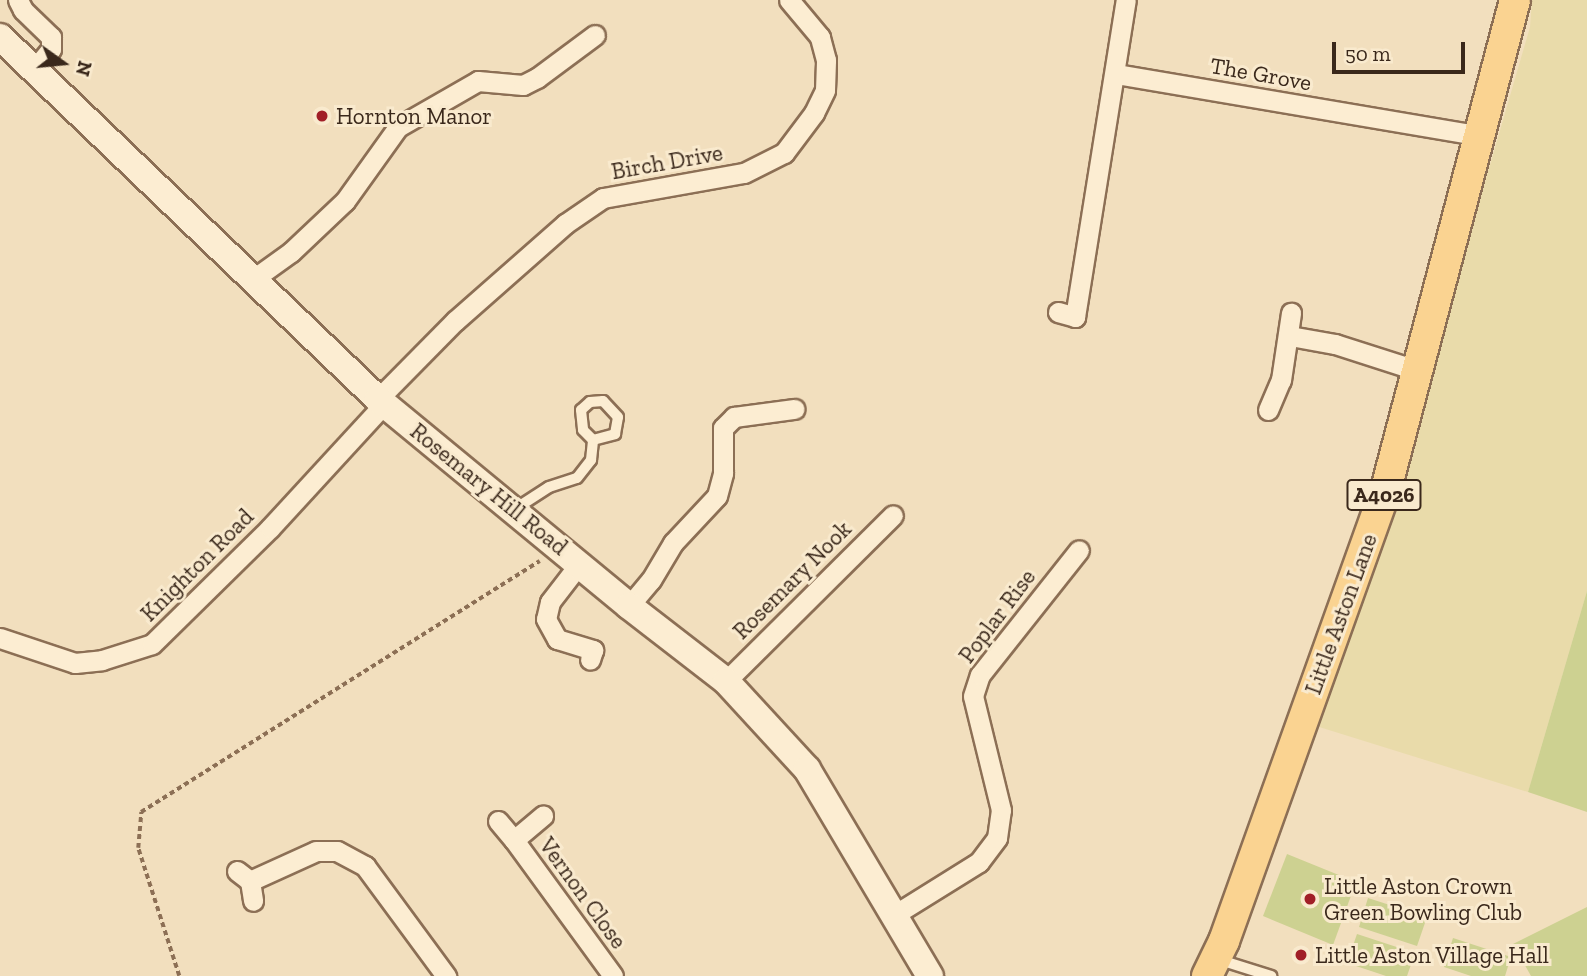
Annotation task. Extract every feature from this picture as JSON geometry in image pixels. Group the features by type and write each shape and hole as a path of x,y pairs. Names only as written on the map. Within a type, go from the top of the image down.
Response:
{"main road":[{"name":"Little Aston Lane","path":"1212,968 1386,489 1515,0"},
{"name":"Rosemary Hill Road","path":"0,37 381,401 629,606 726,681 807,769 930,976"}],"street":[{"path":"18,0 23,10 51,37 51,49 34,70"},
{"path":"1075,316 1126,0"},
{"name":"Birch Drive","path":"381,401 455,321 565,225 603,198 744,173 784,153 802,134 825,90 826,60 820,37 789,9"},
{"path":"252,280 291,252 345,201 398,127 478,81 523,85 537,79 595,35"},
{"name":"The Grove","path":"1116,74 1481,136"},
{"path":"1268,410 1281,380 1290,336 1291,313"},
{"path":"1290,336 1335,344 1419,372"},
{"name":"Knighton Road","path":"2,643 75,663 102,660 152,644 270,528 381,401"},
{"path":"629,606 652,580 673,543 717,496 723,473 723,428 734,417 794,410"},
{"name":"Rosemary Nook","path":"726,681 893,515"},
{"name":"Poplar Rise","path":"894,915 979,862 997,838 1001,810 973,696 980,675 1079,550"},
{"path":"570,556 545,619 557,639 593,650 590,660"},
{"name":"Vernon Close","path":"514,840 543,817"},
{"name":"Vernon Close","path":"498,821 613,976"},
{"path":"253,901 244,876 316,851 337,851 366,866 446,976"}],"lane":[{"path":"603,401 614,410 619,425 615,433 593,440 583,430 581,410 590,402 603,401"},
{"path":"514,509 548,487 577,478 591,460 593,440"},
{"path":"1212,968 1271,976"}],"path":[{"path":"179,976 138,848 141,812 570,556"}],"shaded area":[{"path":"1532,0 1587,0 1587,591 1528,792 1316,726 1470,234 1530,27"}],"green space":[{"path":"1587,591 1587,812 1528,792"},
{"name":"Little Aston Crown Green Bowling Club","path":"1287,854 1356,882 1333,945 1263,916"},
{"path":"1368,898 1427,917 1417,946 1359,927"},
{"path":"1587,907 1587,976 1531,976 1513,944"},
{"path":"1357,934 1415,953 1407,976 1386,976 1347,963"},
{"path":"1453,938 1511,957 1505,976 1471,976 1444,967"}],"place":[{"name":"Hornton Manor","path":"322,116"},
{"name":"Little Aston Crown Green Bowling Club","path":"1310,899"},
{"name":"Little Aston Village Hall","path":"1301,955"}]}
